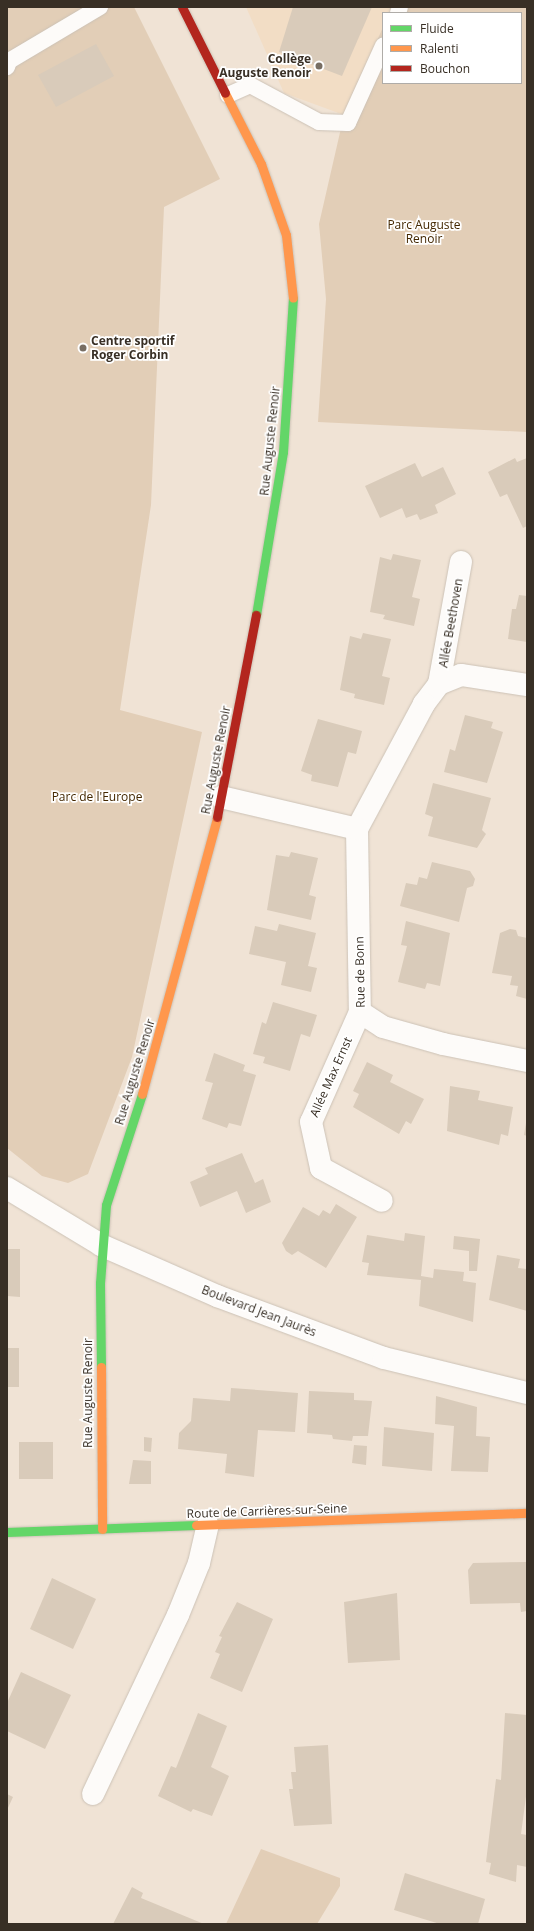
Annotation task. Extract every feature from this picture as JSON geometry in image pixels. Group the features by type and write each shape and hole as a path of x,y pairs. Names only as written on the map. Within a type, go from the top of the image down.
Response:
{"street":[{"name":"Rue Auguste Renoir","path":"102,1528 101,1245 106,1205 155,1052 221,796 270,540 283,452 294,306 286,235 261,164 228,95 182,7"},
{"name":"Allée Beethoven","path":"440,684 462,562"},
{"name":"Rue de Bonn","path":"527,686 461,675 440,684 424,704 357,829 360,1012 383,1027 443,1044 527,1061"},
{"path":"221,796 357,829"},
{"name":"Allée Max Ernst","path":"360,1012 311,1122 321,1168 382,1201"},
{"name":"Boulevard Jean Jaurès","path":"7,1188 101,1245 217,1296 384,1358 527,1393"},
{"name":"Route de Carrières-sur-Seine","path":"7,1532 527,1513"},
{"path":"93,1794 178,1615 199,1563 208,1525"}],"lane":[{"path":"7,67 9,61 100,7"},
{"path":"228,95 250,85 319,122 348,123 382,48"}],"shaded area":[{"name":"Collège Auguste Renoir","path":"246,7 392,7 390,12 382,12 382,29 344,115 284,93"}],"green space":[{"name":"Parc de l'Europe","path":"7,7 134,7 220,179 164,207 151,505 120,710 202,732 132,1057 88,1174 68,1183 42,1176 7,1148"},
{"name":"Parc Auguste Renoir","path":"392,7 527,7 527,432 318,422 326,299 319,224 344,115 382,29 382,84 522,84 522,12 390,12"},
{"path":"261,1849 340,1878 340,1886 317,1924 226,1924"}],"building":[{"path":"293,7 372,7 342,76 279,52"},
{"path":"96,44 114,76 56,107 38,75"},
{"path":"515,458 517,462 527,458 527,526 523,528 507,494 500,497 488,472"},
{"path":"415,463 422,477 443,467 456,494 435,505 438,513 420,520 417,514 406,518 402,508 380,518 365,486"},
{"path":"393,554 421,560 412,597 420,599 414,626 383,619 385,615 370,612 380,557 391,560"},
{"path":"519,595 527,596 527,642 508,639 512,609 516,609"},
{"path":"363,633 391,639 382,676 390,678 384,705 354,698 355,694 340,690 350,636 361,639"},
{"path":"465,715 493,722 491,728 503,732 487,783 444,772 450,749 455,751"},
{"path":"318,719 362,731 356,754 348,752 338,787 311,781 312,775 301,771"},
{"path":"433,783 491,798 482,830 486,834 477,848 428,836 433,817 425,814"},
{"path":"291,852 318,858 309,895 316,897 311,920 267,910 276,855 289,857"},
{"path":"432,862 470,871 475,879 473,886 467,888 459,922 400,906 406,883 417,885 419,877 427,879"},
{"path":"406,921 450,933 440,986 427,983 425,989 398,982 407,946 401,945"},
{"path":"279,924 316,933 308,966 317,968 311,992 281,985 286,962 249,954 255,926 277,931"},
{"path":"510,929 516,930 518,936 527,938 527,999 516,996 518,986 510,985 512,976 492,973 500,933"},
{"path":"273,1002 317,1015 310,1037 301,1034 290,1071 263,1063 265,1057 253,1054 262,1022 266,1024"},
{"path":"214,1053 245,1065 243,1071 256,1075 241,1126 229,1123 227,1128 202,1119 213,1083 205,1081"},
{"path":"367,1062 393,1075 390,1082 424,1099 411,1124 406,1121 399,1134 353,1107 359,1094 353,1091"},
{"path":"450,1086 480,1091 478,1100 513,1107 508,1136 501,1134 499,1145 447,1131"},
{"path":"527,1123 527,1136 524,1135"},
{"path":"242,1153 255,1183 263,1179 271,1202 246,1213 237,1191 200,1207 190,1182 208,1174 205,1168"},
{"path":"336,1204 357,1217 326,1268 298,1251 292,1255 286,1251 282,1243 303,1207 319,1216 323,1210 330,1214"},
{"path":"405,1233 425,1236 421,1276 433,1278 434,1269 464,1272 463,1281 476,1283 473,1322 419,1306 421,1280 367,1275 369,1263 362,1262 367,1235 404,1241"},
{"path":"454,1236 480,1239 477,1271 469,1271 469,1251 453,1249"},
{"path":"7,1249 20,1249 20,1297 7,1296"},
{"path":"497,1255 520,1259 518,1268 527,1269 527,1311 489,1300"},
{"path":"8,1348 19,1348 19,1387 7,1387"},
{"path":"231,1388 298,1393 295,1432 258,1430 254,1477 225,1473 227,1454 178,1449 179,1433 191,1421 193,1398 230,1401"},
{"path":"309,1391 354,1393 354,1400 372,1401 368,1436 353,1436 352,1441 333,1439 332,1435 307,1433"},
{"path":"436,1396 477,1407 476,1436 490,1437 488,1472 451,1471 454,1426 435,1424"},
{"path":"384,1427 434,1433 432,1471 382,1466"},
{"path":"144,1437 152,1438 151,1452 144,1451"},
{"path":"19,1442 53,1442 53,1479 19,1479"},
{"path":"354,1445 367,1446 366,1465 352,1463"},
{"path":"133,1460 151,1461 151,1484 129,1484"},
{"path":"527,1562 527,1611 521,1612 520,1603 470,1604 468,1570 473,1563"},
{"path":"52,1578 96,1599 73,1649 30,1629"},
{"path":"397,1593 400,1660 348,1663 344,1602"},
{"path":"237,1602 273,1619 242,1692 210,1678 220,1654 215,1652 222,1637 219,1636"},
{"path":"21,1672 71,1695 45,1749 7,1731 7,1703"},
{"path":"198,1713 227,1726 211,1767 229,1776 212,1816 193,1809 191,1812 158,1796 171,1766 176,1768"},
{"path":"505,1713 527,1715 527,1789 521,1834 527,1835 527,1867 517,1865 516,1882 489,1874 491,1863 486,1862 496,1779 501,1780"},
{"path":"328,1745 332,1824 294,1826 289,1789 293,1789 291,1772 296,1772 294,1747"},
{"path":"7,1794 13,1797 7,1810"},
{"path":"405,1873 485,1899 478,1924 440,1924 394,1910"},
{"path":"132,1887 143,1893 141,1898 204,1924 113,1924"}],"traffic: fast":[{"path":"256,615 283,452 293,298"},
{"path":"101,1367 100,1283 106,1205 142,1094"},
{"path":"7,1532 196,1525"}],"traffic: slow":[{"path":"225,93 261,164 286,235 293,298"},
{"path":"142,1094 217,817"},
{"path":"101,1367 102,1529"},
{"path":"196,1525 527,1513"}],"traffic: jam":[{"path":"182,7 225,93"},
{"path":"217,817 256,615"}],"place":[{"name":"Collège Auguste Renoir","path":"319,66"},
{"name":"Centre sportif Roger Corbin","path":"83,348"}]}
